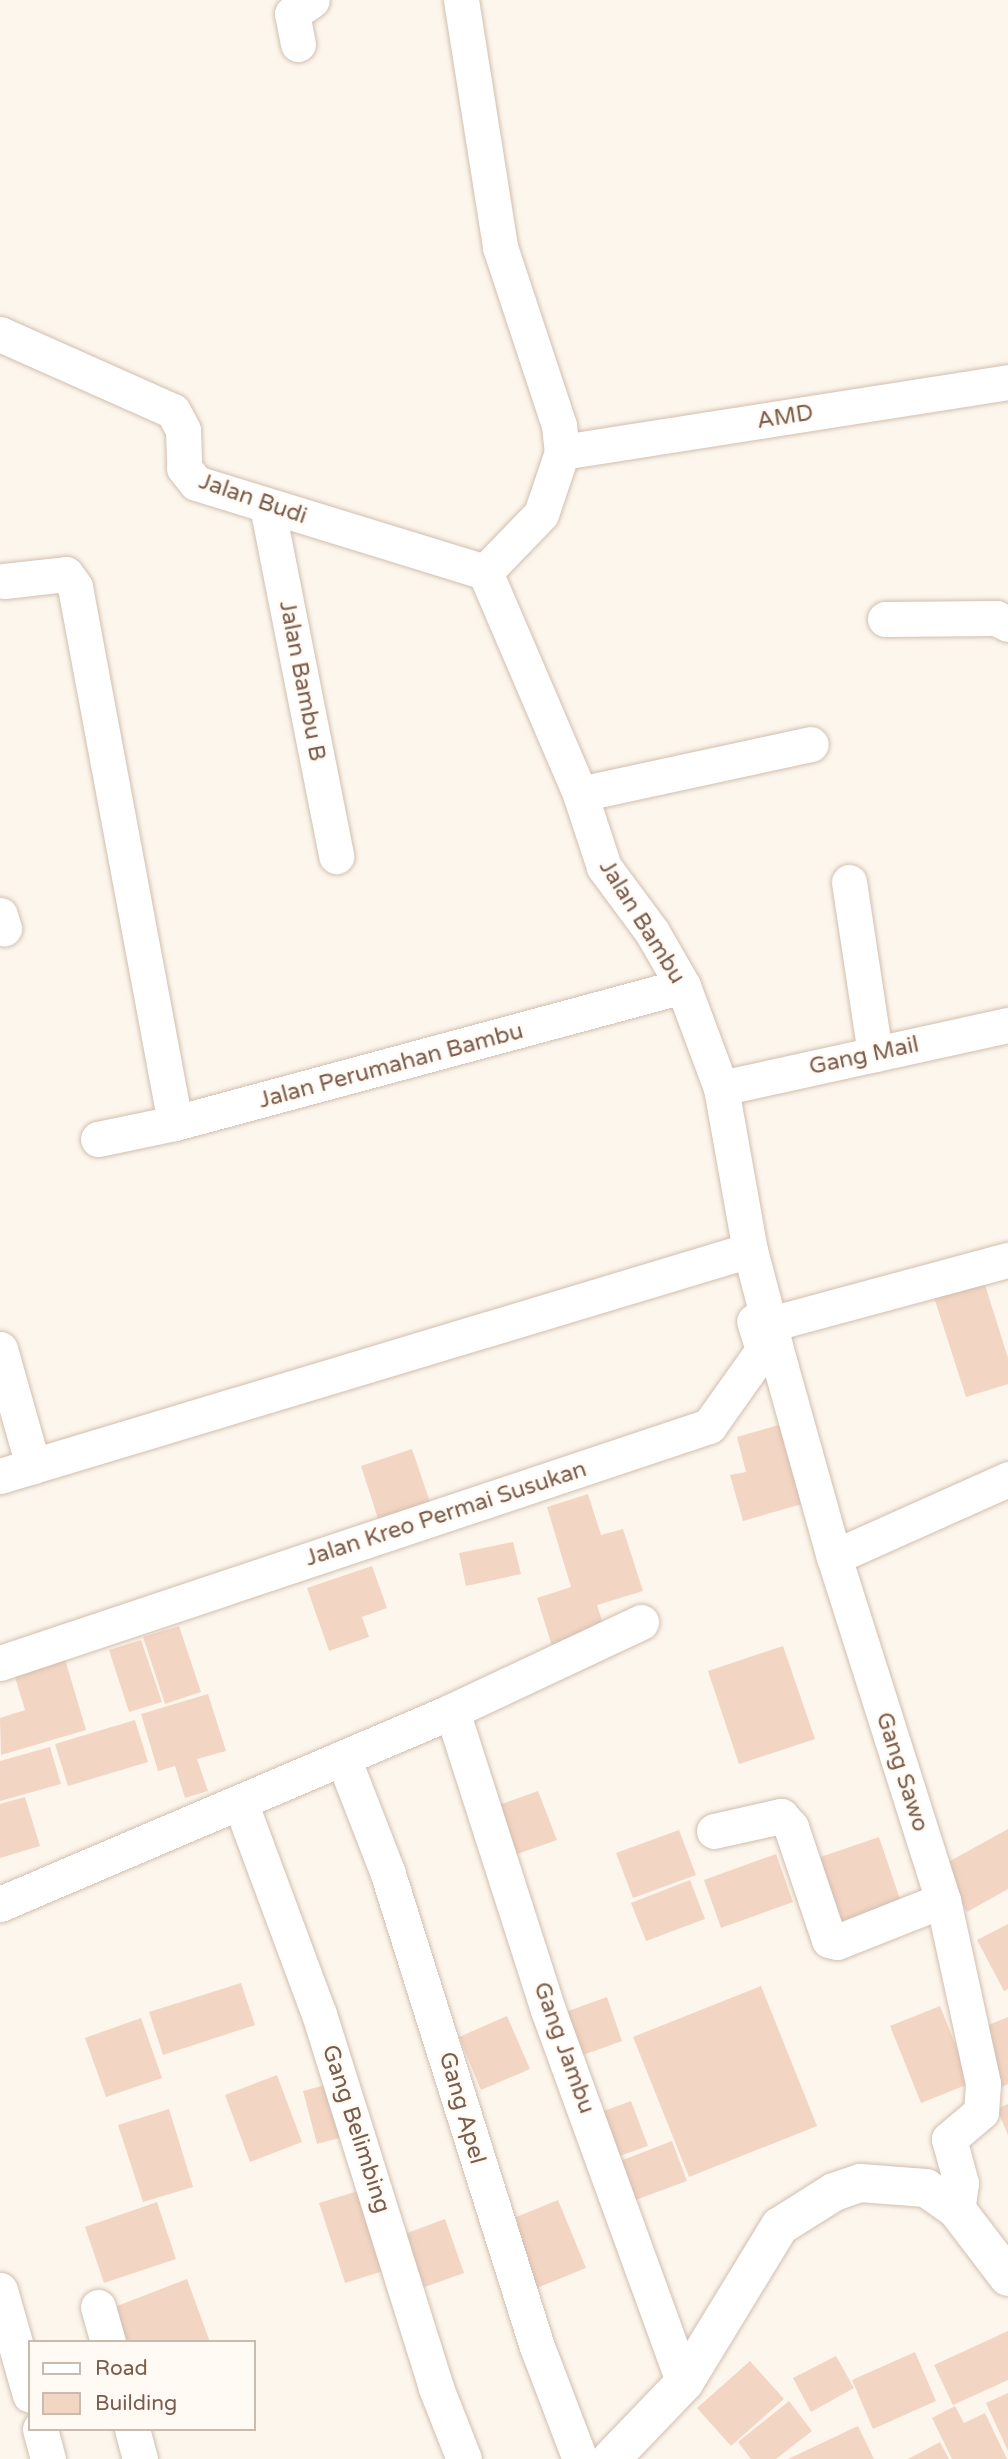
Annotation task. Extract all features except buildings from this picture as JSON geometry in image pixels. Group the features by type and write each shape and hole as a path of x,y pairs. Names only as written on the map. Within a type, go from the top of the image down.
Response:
{"street":[{"path":"461,0 500,247 559,425 562,452 541,514 485,572"},
{"name":"Jalan Budi","path":"0,334 165,406 183,430 187,476 267,506 485,572"},
{"name":"AMD","path":"562,452 1008,382"},
{"name":"Jalan Bambu B","path":"267,506 336,856"},
{"name":"Jalan Bambu","path":"485,572 580,794 604,867 683,986 720,1087 741,1252 770,1324"},
{"path":"4,580 66,574 75,587 175,1123"},
{"path":"885,619 996,618 1008,624"},
{"path":"580,794 811,744"},
{"path":"849,882 875,1054"},
{"name":"Jalan Perumahan Bambu","path":"97,1139 175,1123 683,986"},
{"name":"Gang Mail","path":"720,1087 1008,1025"},
{"path":"0,1476 741,1252"},
{"name":"Jalan Kreo Permai Susukan","path":"0,1663 709,1426 763,1350 741,1252"},
{"path":"770,1324 1008,1260"},
{"name":"Gang Sawo","path":"770,1324 834,1557 943,1900 996,2100 949,2139 961,2183 957,2210"},
{"path":"0,1349 33,1466"},
{"path":"834,1557 1008,1479"},
{"path":"0,1905 452,1711 641,1622"},
{"name":"Gang Jambu","path":"452,1711 548,2010 684,2384"},
{"name":"Gang Apel","path":"343,1758 387,1871 536,2344 580,2459"},
{"name":"Gang Belimbing","path":"240,1802 319,2014 425,2353 464,2459"},
{"path":"714,1831 781,1816 791,1827 829,1940 837,1942 943,1900"},
{"path":"611,2459 684,2384 755,2260 780,2226 806,2208 860,2183 926,2188 957,2210 1008,2277"},
{"path":"0,2290 28,2388"},
{"path":"98,2307 107,2340"},
{"path":"41,2431 48,2459"},
{"path":"133,2431 140,2459"}]}
